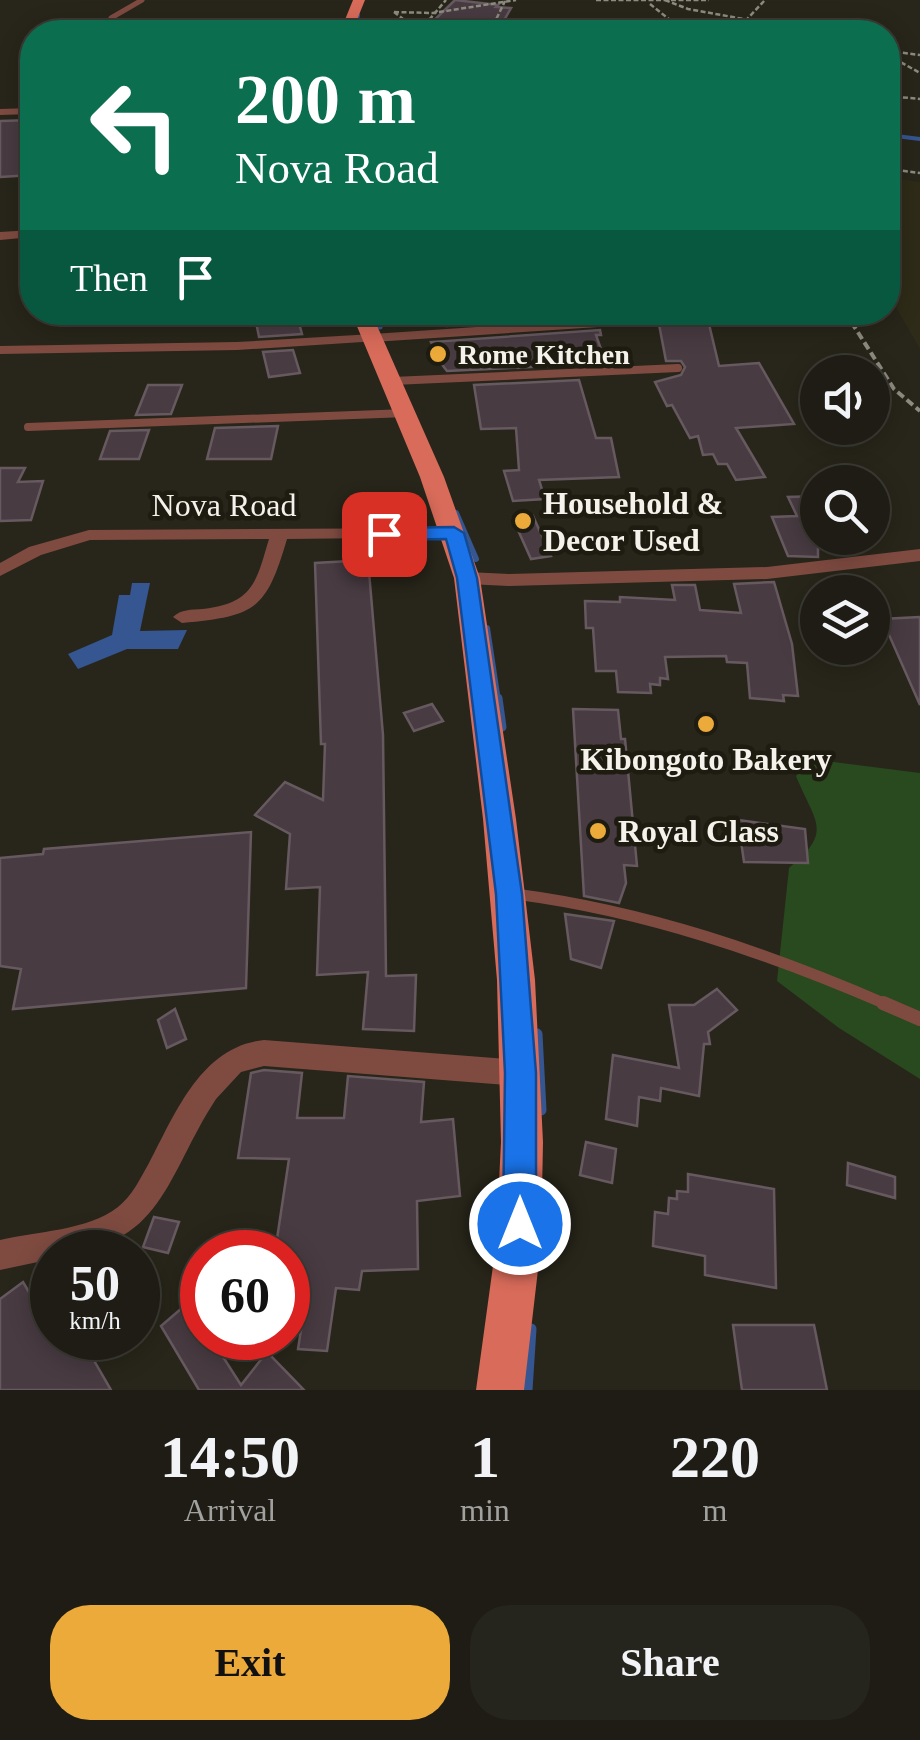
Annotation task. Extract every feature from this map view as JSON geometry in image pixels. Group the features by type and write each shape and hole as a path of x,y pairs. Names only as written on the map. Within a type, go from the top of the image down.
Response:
{"main road":[{"path":"367,325 407,413 454,533 467,578 509,894 520,1073 520,1224 500,1390"}],"street":[{"path":"0,350 237,346 367,325"},
{"name":"Nova Road","path":"0,570 61,541 88,536 454,533"},
{"path":"182,616 232,612 256,602 279,536"},
{"path":"467,578 770,571 865,566 920,555"},
{"path":"0,1256 37,1244 95,1235 130,1216 148,1192 193,1110 222,1072 240,1058 262,1052 520,1073"}],"lane":[{"path":"110,18 142,0"},
{"path":"393,381 678,368"},
{"path":"28,426 407,413"},
{"path":"509,894 575,900 636,914 814,974 920,1019"}],"path":[{"path":"431,20 446,0"},
{"path":"404,20 394,12 433,13 516,0"},
{"path":"596,0 709,0"},
{"path":"665,0 754,20"},
{"path":"749,19 765,0"},
{"path":"644,1 670,20"},
{"path":"853,325 894,388 920,411"}],"shaded area":[{"path":"900,179 920,182 920,349 900,314"}],"green space":[{"path":"810,759 920,773 920,1079 839,1028 777,981 789,868 812,845 816,835 814,816 796,776"}],"water":[{"path":"132,583 150,583 140,631 187,630 178,649 127,649 78,669 68,654 112,635 119,595 130,595"}],"building":[{"path":"455,0 511,8 504,20 434,20"},
{"path":"20,120 20,176 0,177 0,121"},
{"path":"257,325 300,325 302,334 259,337"},
{"path":"659,325 709,325 719,366 759,363 794,424 736,428 765,477 736,480 727,464 718,464 713,454 703,455 698,436 690,438 655,382 681,375 685,367 681,361 666,361"},
{"path":"600,330 601,335 596,335 602,352 575,353 578,361 573,361 574,365 447,371 430,349 434,348 431,342"},
{"path":"293,350 300,373 269,377 263,352"},
{"path":"579,380 596,438 611,438 619,477 539,480 545,499 513,501 504,471 519,470 516,428 481,429 474,385"},
{"path":"148,385 182,385 171,414 136,415"},
{"path":"278,426 271,459 207,459 215,428"},
{"path":"149,430 139,459 100,459 110,431"},
{"path":"0,468 25,468 18,482 43,481 31,520 0,521"},
{"path":"788,497 800,497 800,555 818,557 788,556 772,517 797,516"},
{"path":"533,516 551,556 531,559 513,519"},
{"path":"368,560 383,735 386,976 416,975 414,1031 363,1029 368,972 317,975 320,887 286,889 290,834 255,815 285,782 323,800 325,744 321,744 315,563"},
{"path":"774,582 792,644 798,696 783,695 784,701 750,698 747,663 727,662 726,656 665,657 668,679 660,678 660,685 650,684 651,693 618,692 616,671 596,671 593,628 586,628 585,601 620,602 620,597 675,600 672,585 695,585 700,610 741,613 734,584"},
{"path":"920,617 920,705 890,637 890,619"},
{"path":"432,704 443,721 414,731 404,713"},
{"path":"573,709 618,710 621,739 625,739 637,866 624,865 626,883 619,903 584,896"},
{"path":"738,820 805,829 808,863 744,862"},
{"path":"251,832 246,988 13,1009 21,969 0,966 0,858 43,854 44,849"},
{"path":"565,914 614,921 601,968 571,959"},
{"path":"717,989 737,1010 708,1032 710,1044 704,1044 699,1096 661,1088 660,1101 639,1097 637,1126 606,1119 613,1055 679,1068 669,1005 694,1005"},
{"path":"175,1009 186,1039 167,1048 158,1020"},
{"path":"251,1073 302,1073 297,1118 344,1118 348,1076 424,1082 421,1122 453,1119 460,1196 417,1201 418,1269 362,1271 359,1290 336,1288 327,1351 310,1350 310,1230 278,1230 289,1159 238,1158"},
{"path":"586,1142 616,1149 612,1183 580,1175"},
{"path":"848,1163 895,1177 895,1198 847,1185"},
{"path":"688,1174 774,1189 776,1288 705,1275 705,1256 653,1246 655,1212 668,1214 669,1198 677,1199 677,1191 688,1192"},
{"path":"154,1217 179,1222 168,1253 160,1251 160,1230 149,1230"},
{"path":"23,1282 30,1294 30,1360 94,1360 111,1390 0,1390 0,1299"},
{"path":"180,1310 180,1358 161,1326"},
{"path":"733,1325 814,1325 827,1390 742,1390"},
{"path":"181,1360 225,1360 241,1385 261,1360 275,1360 304,1390 199,1390"}],"waterway":[{"path":"357,20 358,15"},
{"path":"900,136 920,139"},
{"path":"456,513 476,559"},
{"path":"487,628 498,701"},
{"path":"498,698 502,727"},
{"path":"537,1034 541,1110"},
{"path":"527,1390 531,1329"}],"place":[{"name":"Rome Kitchen","path":"438,354"},
{"name":"Household & Decor Used","path":"523,521"},
{"name":"Kibongoto Bakery","path":"706,724"},
{"name":"Royal Class","path":"598,831"}],"route":[{"path":"384,534 454,533 467,578 509,894 520,1073 520,1224"}]}
